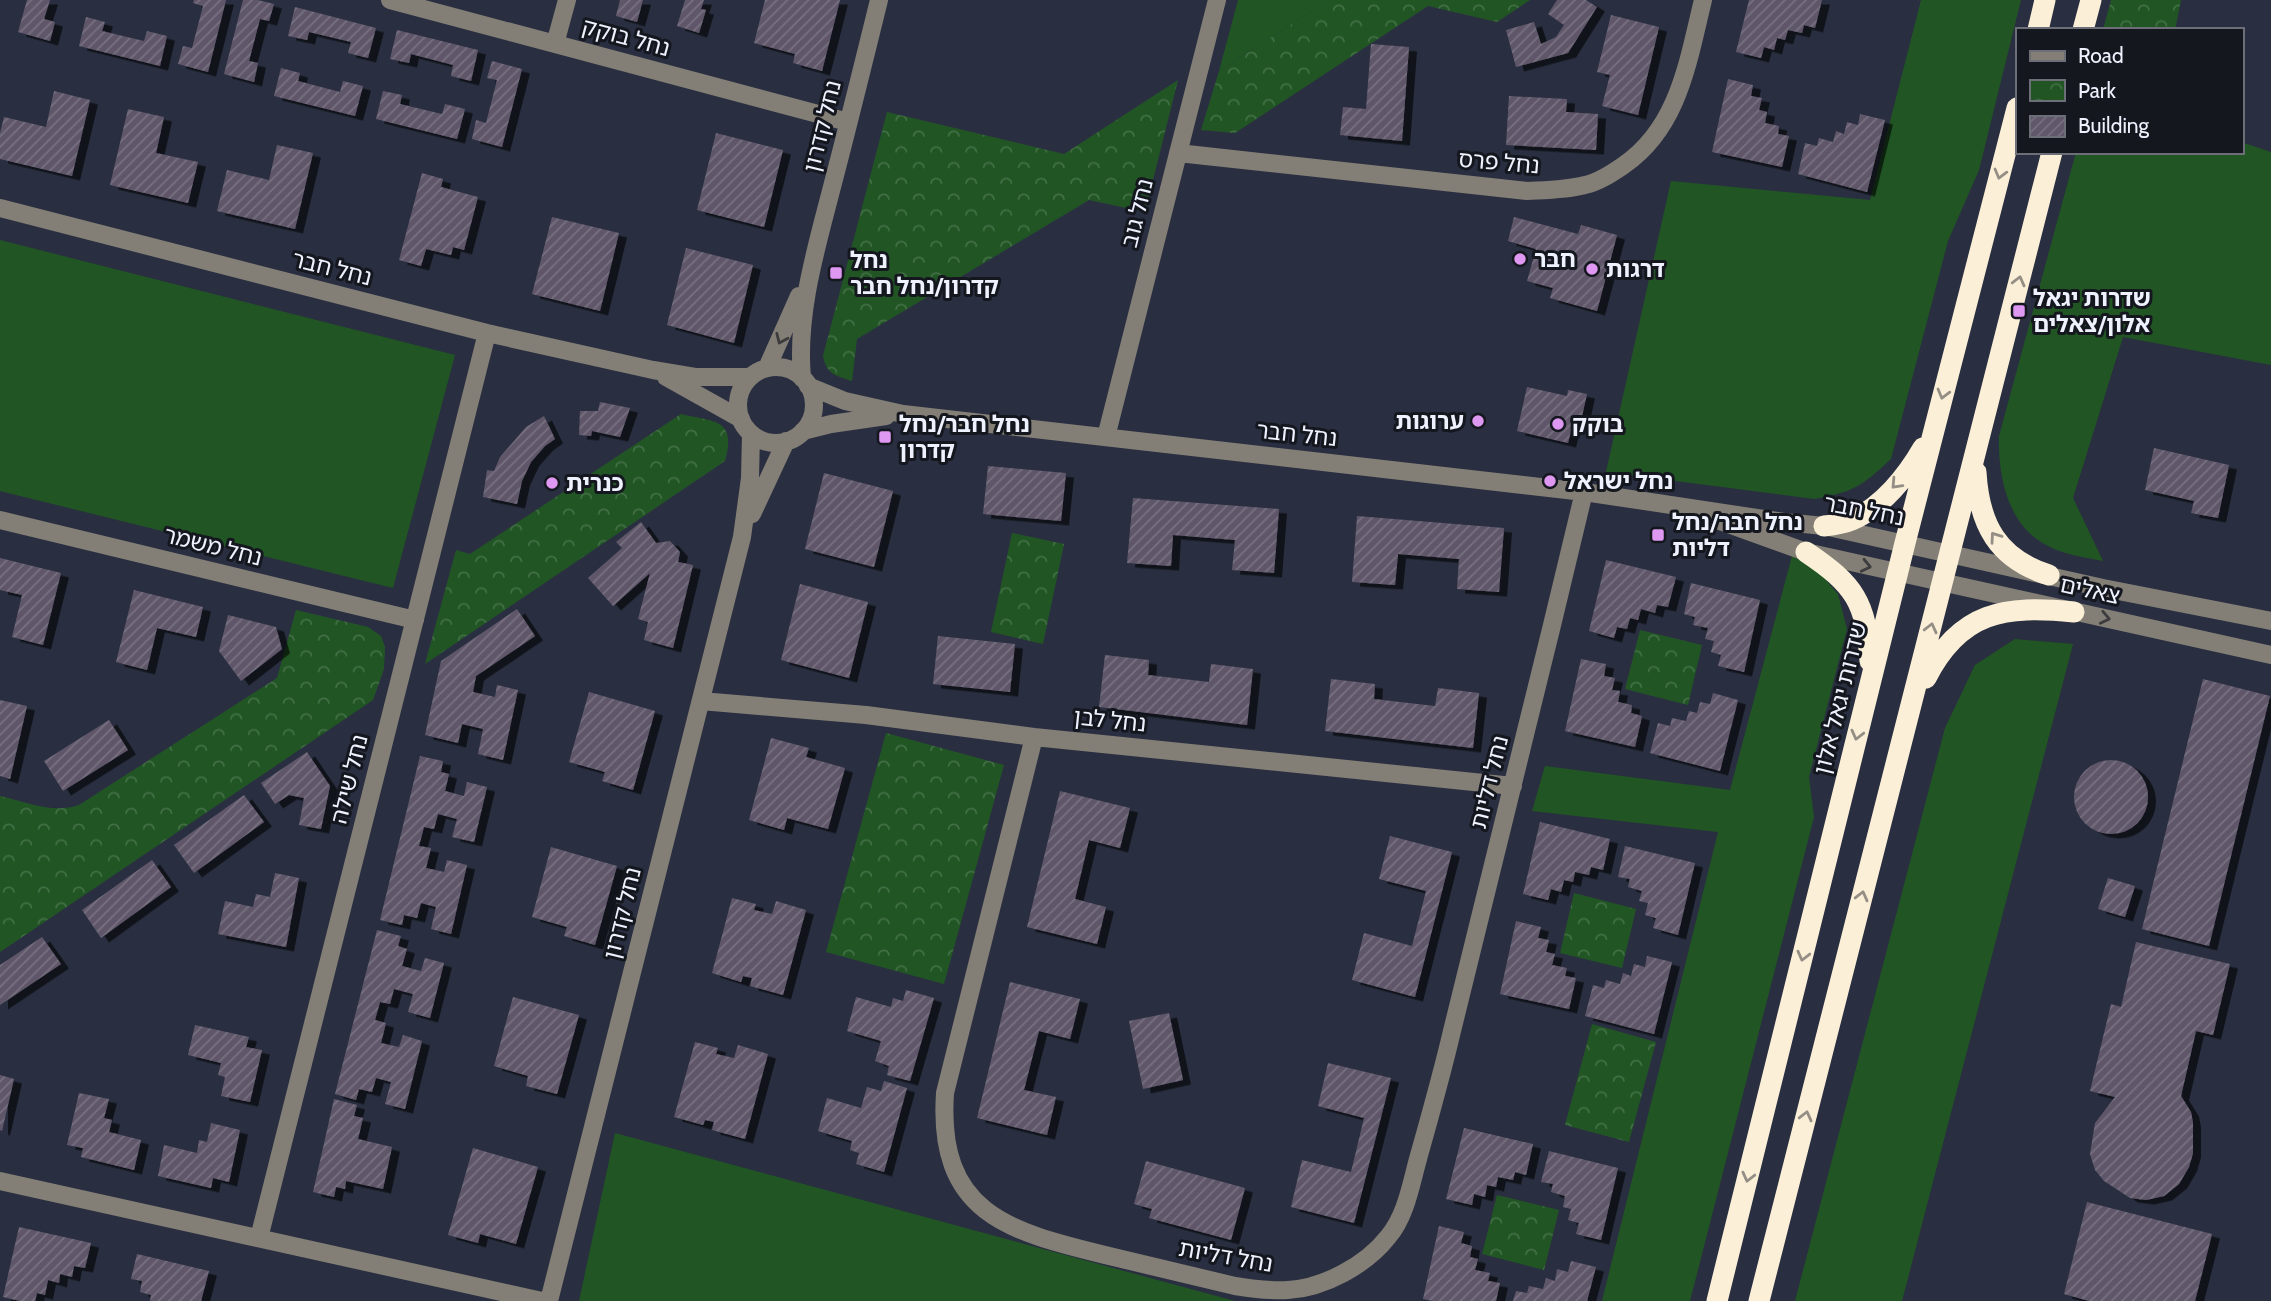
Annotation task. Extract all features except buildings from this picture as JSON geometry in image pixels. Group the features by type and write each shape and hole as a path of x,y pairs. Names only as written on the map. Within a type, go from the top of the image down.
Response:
{"highway":[{"path":"2038,28 2045,0"},
{"path":"2084,28 2091,0"},
{"name":"שדרות יגאל אלון","path":"1717,1301 1868,689 2016,112"},
{"path":"1759,1301 2051,154"},
{"path":"1824,526 1853,520 1881,499 1906,474 1934,428"},
{"path":"1978,442 1977,488 1985,523 2005,551 2017,562 2049,575"},
{"path":"1806,552 1848,584 1857,599 1867,628 1870,664 1868,689"},
{"path":"1908,715 1941,653 1971,625 1997,613 2012,610 2074,611"}],"street":[{"name":"נחל בוקק","path":"390,0 848,122"},
{"path":"555,44 567,0"},
{"name":"נחל קדרון","path":"805,382 800,354 802,324 813,263 879,0"},
{"name":"נחל גוב","path":"1106,437 1217,0"},
{"name":"נחל פרס","path":"1178,153 1527,191 1560,190 1589,184 1614,172 1637,156 1661,128 1677,94 1703,0"},
{"name":"נחל חבר","path":"0,208 487,333 653,370 695,377 750,377"},
{"name":"נחל קדרון","path":"767,368 813,263"},
{"name":"נחל שילה","path":"259,1238 487,333"},
{"path":"767,368 785,368 805,382 813,404 809,423 803,431 786,441 767,442 746,426 738,411 740,393 750,377 767,368"},
{"name":"נחל חבר","path":"653,370 746,426"},
{"name":"נחל חבר","path":"805,382 845,401 903,414 1584,492 1824,526 1950,553"},
{"name":"נחל חבר","path":"803,431 852,420 903,414"},
{"name":"נחל קדרון","path":"549,1301 742,537 750,478 746,426"},
{"name":"נחל קדרון","path":"742,537 786,441"},
{"name":"נחל דליות","path":"1034,737 945,1093 946,1141 952,1166 962,1186 980,1207 1025,1233 1050,1242 1235,1286 1291,1290 1344,1272 1378,1248 1390,1236 1399,1219 1442,1072 1584,492"},
{"name":"נחל חבר","path":"1684,508 1806,552 1898,574"},
{"name":"נחל משמר","path":"0,520 415,620"},
{"name":"צאלים","path":"1950,553 2271,621"},
{"name":"צאלים","path":"1898,574 2271,655"},
{"name":"נחל לבן","path":"701,701 866,715 1034,737 1513,786"},
{"path":"0,1181 542,1301"}],"green space":[{"path":"1238,0 1329,0 1219,71"},
{"path":"1329,0 1530,0 1497,22 1428,6 1235,133 1201,130 1219,71"},
{"path":"1921,0 2021,0 1979,170 1948,241 1891,459 1857,486 1839,494 1814,499 1606,472 1671,181 1870,200"},
{"path":"2111,0 2181,0 2175,28 2104,28"},
{"path":"1178,80 1145,212 1089,200 857,339 852,381 829,371 823,356 887,112 1064,154"},
{"path":"2243,143 2271,152 2271,365 2123,337 2073,498 2103,561 2055,549 2029,533 2012,509 2006,495 2000,465 1999,436 2075,154 2243,154"},
{"path":"0,240 455,355 393,588 0,491"},
{"path":"681,414 713,421 725,429 728,447 725,461 425,664 456,550 470,554"},
{"path":"1012,533 1064,544 1043,644 991,632"},
{"path":"1792,556 1815,567 1838,594 1847,629 1809,777 1814,817 1690,1301 1602,1301 1718,832 1532,811 1545,766 1730,790"},
{"path":"296,610 368,627 381,636 385,647 384,669 373,700 0,952 0,796 49,808 79,805 277,678"},
{"path":"1640,630 1702,645 1688,705 1625,689"},
{"path":"2015,639 2073,644 1902,1301 1795,1301 1945,728 1975,665"},
{"path":"886,733 1004,765 944,984 826,952"},
{"path":"1574,893 1636,909 1622,968 1560,953"},
{"path":"1592,1024 1656,1042 1629,1142 1565,1125"},
{"path":"615,1133 1235,1301 579,1301"},
{"path":"1497,1195 1559,1210 1544,1270 1482,1254"}],"place":[{"name":"חבר","path":"1520,259"},
{"name":"דרגות","path":"1592,269"},
{"name":"נחל קדרון/נחל חבר","path":"836,273"},
{"name":"שדרות יגאל אלון/צאלים","path":"2019,311"},
{"name":"ערוגות","path":"1478,421"},
{"name":"בוקק","path":"1558,424"},
{"name":"נחל חבר/נחל קדרון","path":"885,437"},
{"name":"נחל ישראל","path":"1550,481"},
{"name":"כנרית","path":"552,483"},
{"name":"נחל חבר/נחל דליות","path":"1658,535"}]}
